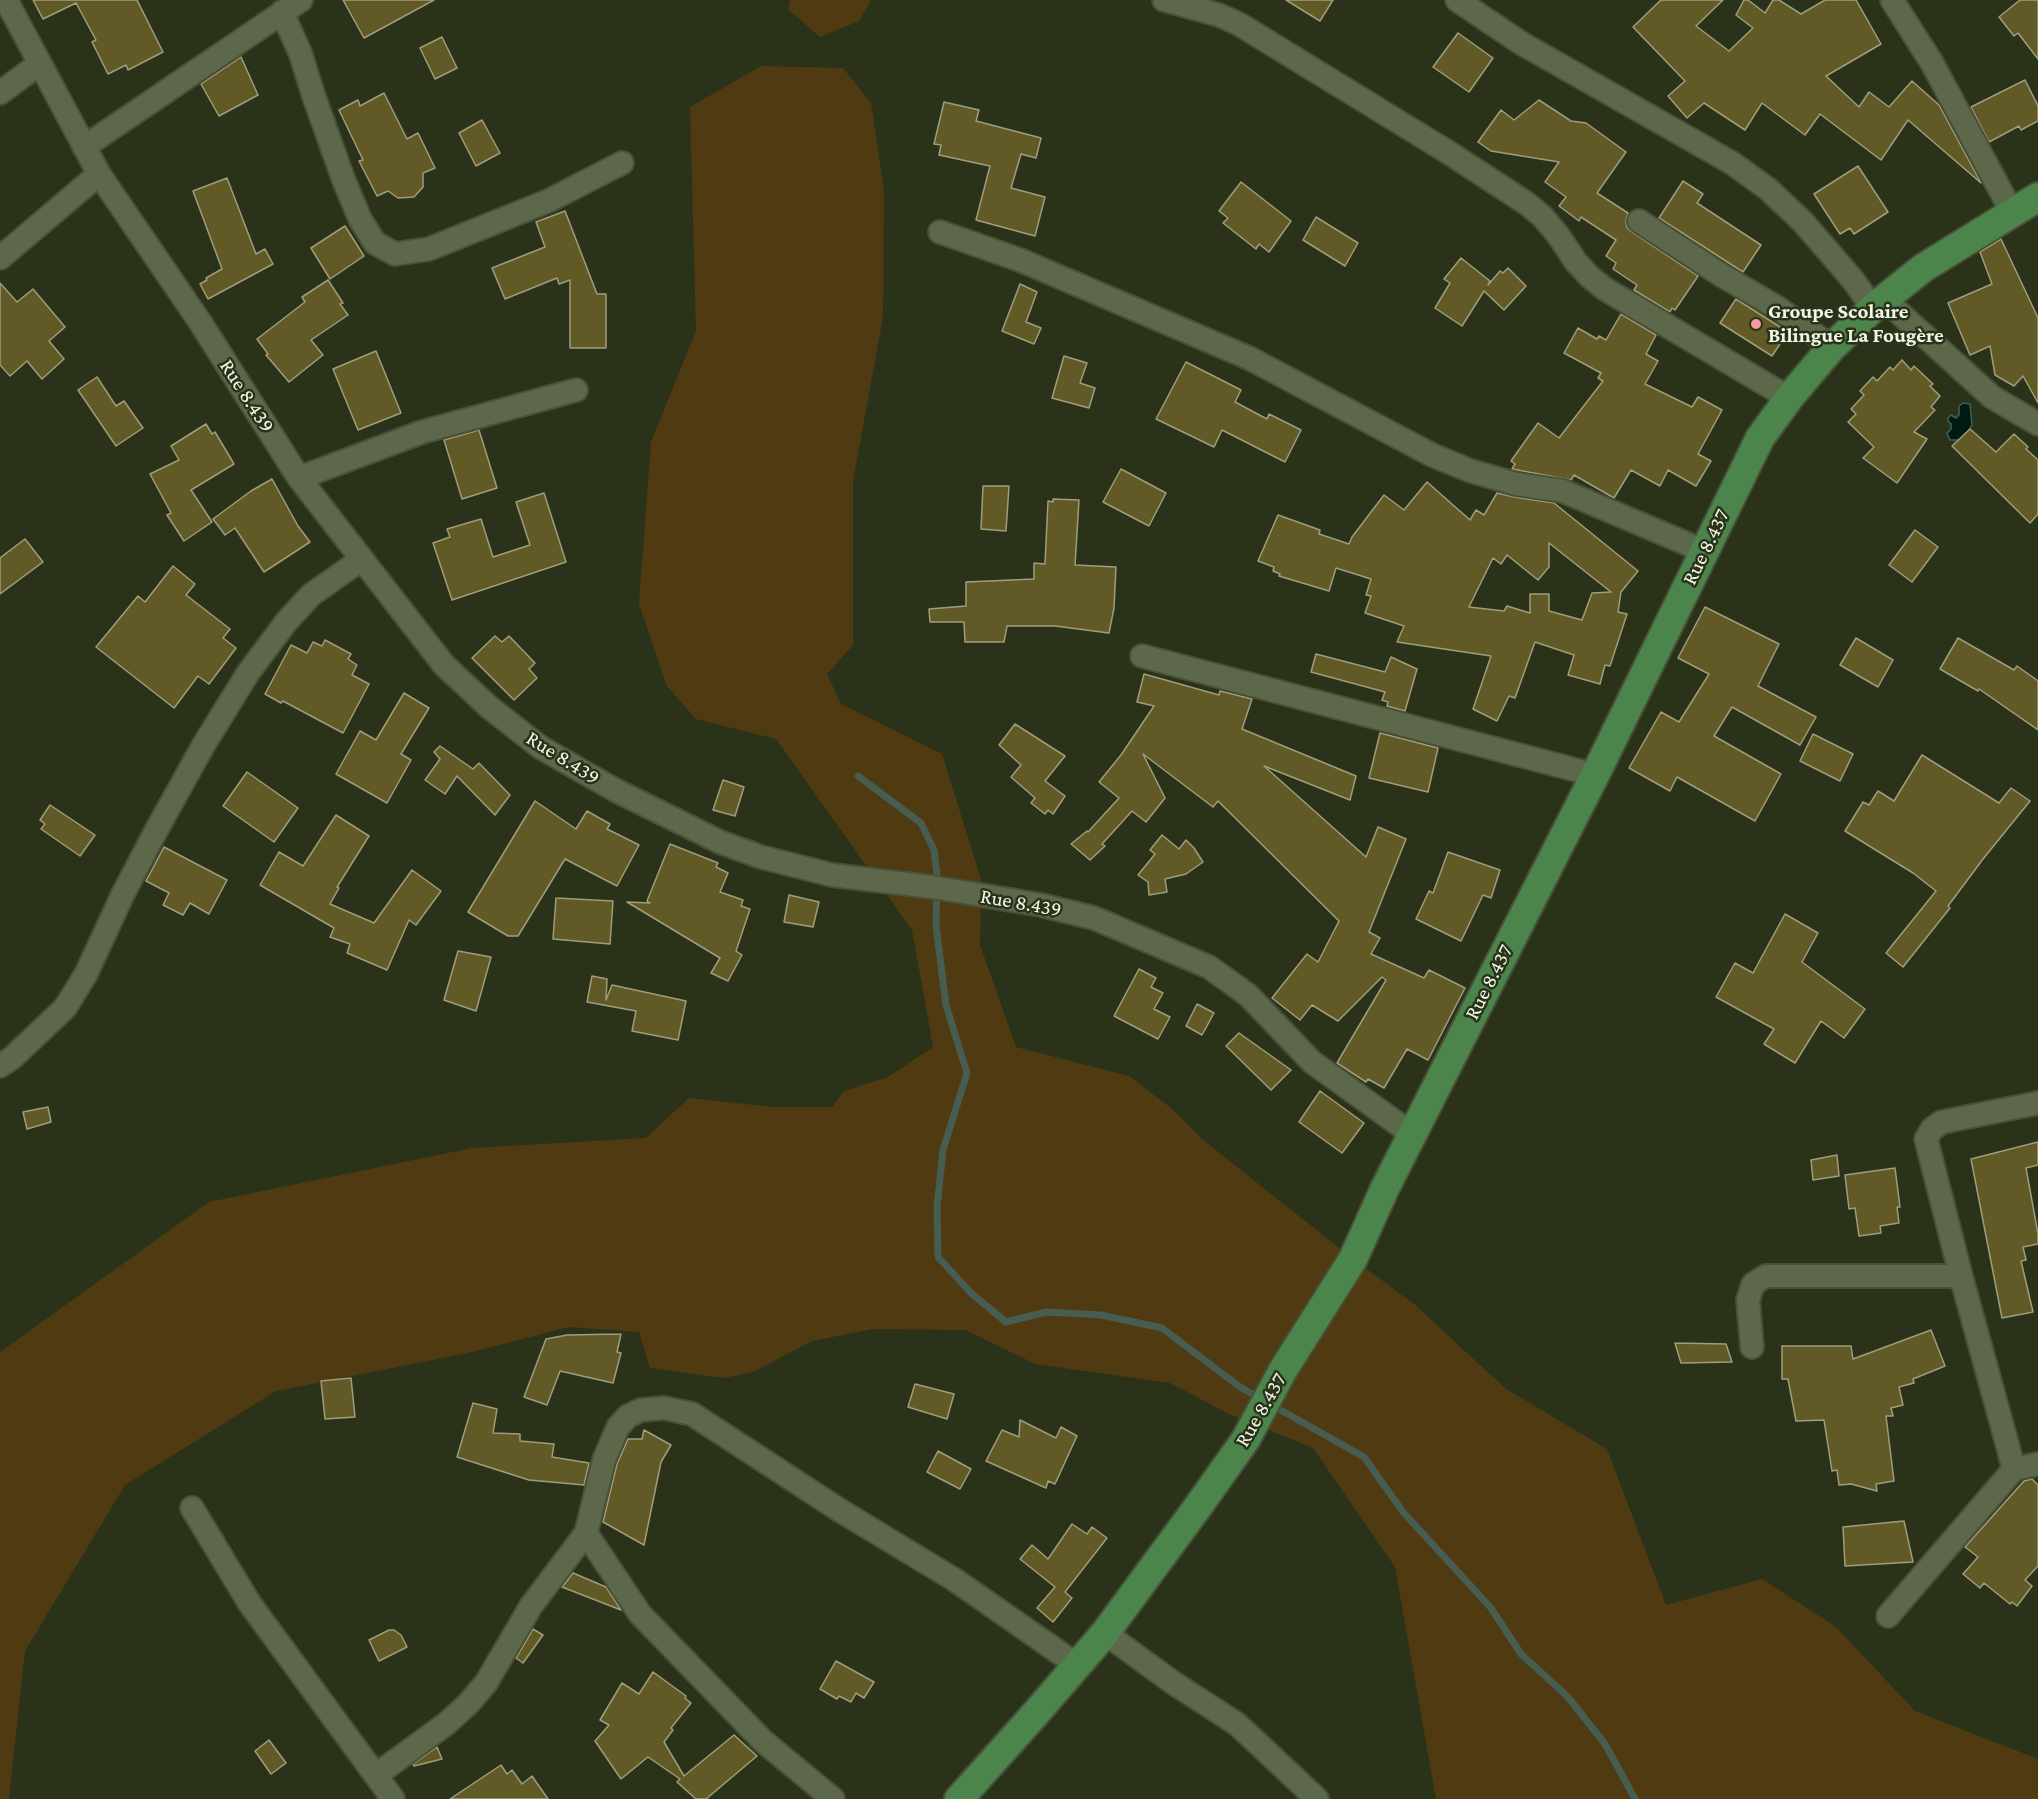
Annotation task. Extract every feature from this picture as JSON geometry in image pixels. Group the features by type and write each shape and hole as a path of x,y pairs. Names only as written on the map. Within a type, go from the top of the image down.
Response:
{"main road":[{"name":"Rue 8.437","path":"958,1799 1105,1633 1246,1439 1353,1259 1412,1134 1595,775 1760,438 1789,398 1832,347 1878,303 1923,268 2038,197"}],"street":[{"name":"Rue 8.439","path":"6,0 99,174 200,322 299,478 444,665 489,707 540,747 615,790 720,842 761,857 832,875 932,887 1041,905 1094,918 1209,967 1248,995 1312,1062 1412,1134"},
{"path":"1164,0 1219,15 1239,24 1451,154 1542,216 1576,262 1605,289 1789,398"},
{"path":"1457,0 1521,43 1732,163 1768,189 1803,222 1853,280 1878,303 1992,397 2038,424"},
{"path":"1892,0 1932,63 2012,212"},
{"path":"84,147 292,6 301,55 313,94 360,219 375,243 395,254 429,249 548,201 622,164"},
{"path":"0,93 39,64"},
{"path":"0,258 99,174"},
{"path":"1639,221 1723,276 1778,308 1832,347"},
{"path":"940,232 1031,265 1249,358 1432,455 1471,471 1516,484 1563,491 1704,551"},
{"path":"299,478 422,432 576,390"},
{"path":"0,1066 12,1058 65,1008 76,991 157,829 203,746 248,673 287,621 311,595 362,559"},
{"path":"1142,656 1595,775"},
{"path":"2014,1469 1926,1139 1932,1129 1942,1122 2038,1103"},
{"path":"1752,1347 1748,1300 1753,1284 1766,1276 1961,1276"},
{"path":"376,1775 446,1724 486,1683 531,1606 586,1533 604,1460 618,1427 628,1416 641,1410 664,1408 692,1414 841,1511 955,1580 1077,1665"},
{"path":"1888,1616 2014,1469 2038,1464"},
{"path":"192,1508 250,1604 393,1799"},
{"path":"586,1533 640,1614 762,1741 833,1799"},
{"path":"1105,1633 1172,1682 1237,1724 1317,1799"}],"shaded area":[{"path":"790,0 871,0 859,21 820,37 788,9"},
{"path":"761,66 843,68 871,103 884,190 883,317 853,481 853,645 827,674 841,704 942,754 981,879 980,945 1016,1047 1129,1076 1171,1108 1202,1139 1353,1259 1414,1304 1506,1389 1607,1449 1666,1605 1762,1579 1836,1627 1915,1711 2038,1759 2038,1799 1436,1799 1395,1567 1313,1448 1229,1414 1170,1383 1035,1364 966,1330 873,1329 812,1341 753,1372 724,1378 650,1368 639,1332 569,1327 468,1353 276,1391 125,1485 25,1651 9,1799 0,1799 0,1352 209,1202 472,1148 646,1138 689,1098 773,1107 832,1107 844,1091 888,1077 933,1047 912,930 776,739 696,719 667,686 639,604 651,442 696,331 690,107"},
{"path":"1963,403 1970,404 1972,425 1966,435 1959,440 1950,440 1947,433 1951,429 1951,424 1948,418 1951,415 1956,418 1959,415 1959,406"}],"building":[{"path":"33,0 137,0 163,52 128,70 126,65 108,74 92,42 96,40 76,3 43,19"},
{"path":"343,0 434,0 364,38"},
{"path":"1286,0 1333,0 1320,21"},
{"path":"1661,0 1723,0 1696,26 1729,51 1753,28 1736,15 1744,0 1748,0 1765,13 1773,0 1779,0 1801,14 1825,0 1856,0 1881,44 1826,76 1859,107 1869,92 1889,107 1912,81 1939,105 1981,183 1908,120 1881,160 1820,114 1805,135 1762,103 1745,130 1704,103 1687,118 1668,96 1685,81 1633,27"},
{"path":"2020,0 2038,0 2038,59 2018,33 2014,36 1999,17"},
{"path":"1458,33 1493,58 1469,92 1433,67"},
{"path":"442,37 457,68 435,79 420,48"},
{"path":"241,57 258,95 219,116 201,84"},
{"path":"2025,80 2038,106 2038,121 2021,130 2019,126 1989,142 1971,107"},
{"path":"384,93 407,139 418,133 435,168 423,173 423,187 414,197 398,198 388,191 377,196 359,161 363,160 339,110 358,100 360,106"},
{"path":"1539,100 1571,121 1586,123 1626,152 1597,193 1628,213 1627,228 1698,276 1675,310 1672,308 1670,312 1634,290 1637,285 1613,269 1616,263 1606,256 1616,240 1581,217 1579,221 1559,206 1566,197 1545,182 1559,162 1491,151 1478,142 1501,110 1514,120"},
{"path":"944,102 979,110 976,121 1041,138 1036,158 1021,154 1011,188 1045,197 1035,236 976,220 990,166 939,155 941,145 934,144"},
{"path":"482,120 500,153 476,166 459,133"},
{"path":"1858,166 1888,212 1854,234 1850,228 1840,234 1814,194"},
{"path":"227,178 256,254 265,249 273,264 208,299 200,284 222,269 193,191"},
{"path":"1683,181 1703,194 1697,203 1761,245 1743,272 1659,218"},
{"path":"1241,182 1291,221 1269,252 1259,244 1256,249 1223,223 1228,218 1219,211"},
{"path":"565,211 597,294 606,294 606,348 570,348 570,280 559,284 557,278 505,299 492,268 545,247 536,222"},
{"path":"1316,217 1358,243 1345,266 1303,240"},
{"path":"345,226 364,256 330,279 311,248"},
{"path":"2001,239 2038,318 2038,403 2023,376 2014,386 1995,375 1990,346 1970,355 1948,303 1992,284 1980,252"},
{"path":"1461,258 1490,281 1488,285 1500,271 1503,273 1508,268 1526,286 1504,310 1484,291 1462,326 1435,308 1450,283 1444,279"},
{"path":"328,280 348,315 311,340 323,355 289,382 266,355 268,354 257,339 305,302 302,297"},
{"path":"0,283 17,302 33,289 65,327 49,341 64,359 42,379 27,361 10,376 0,365"},
{"path":"1020,284 1037,292 1026,322 1041,328 1034,344 1002,331"},
{"name":"Groupe Scolaire Bilingue La Fougère","path":"1736,299 1788,332 1772,356 1720,323"},
{"path":"1621,314 1656,335 1646,354 1658,361 1645,384 1692,407 1698,397 1722,410 1698,454 1711,461 1696,486 1668,470 1660,486 1631,470 1614,498 1574,475 1571,480 1512,469 1515,464 1511,461 1538,423 1559,438 1603,381 1598,378 1601,373 1564,353 1578,328 1597,339 1599,336 1606,340"},
{"path":"376,351 401,413 358,430 333,369"},
{"path":"1064,356 1087,363 1080,383 1095,388 1089,408 1052,398"},
{"path":"1902,360 1911,370 1914,366 1933,384 1930,386 1940,396 1931,407 1935,410 1914,432 1927,439 1897,483 1863,458 1874,447 1848,422 1856,414 1851,409 1864,395 1860,391 1873,377 1877,381 1890,367 1893,370"},
{"path":"1186,362 1241,390 1235,402 1267,419 1269,414 1301,430 1285,462 1222,430 1214,447 1156,419"},
{"path":"97,377 116,406 124,401 143,428 116,446 78,390"},
{"path":"206,424 212,434 215,432 234,464 191,490 212,522 184,541 167,515 171,513 150,474 179,460 171,446"},
{"path":"1970,429 1996,452 2014,434 2038,460 2038,514 2030,523 1952,446"},
{"path":"479,430 497,488 462,499 444,440"},
{"path":"1121,469 1166,493 1149,526 1103,502"},
{"path":"272,479 298,526 310,542 264,572 235,528 225,535 213,519 251,491"},
{"path":"1427,482 1470,520 1476,510 1484,515 1497,493 1554,503 1638,571 1621,592 1618,612 1627,614 1610,666 1605,665 1600,684 1568,675 1574,655 1535,642 1515,698 1509,696 1497,721 1473,709 1491,656 1397,642 1404,626 1365,613 1371,596 1366,595 1371,579 1336,568 1329,591 1279,576 1280,574 1273,571 1274,567 1258,561 1278,515 1320,530 1319,534 1349,544 1384,495 1404,510","holes":["1549,543 1611,592 1592,593 1582,620 1549,611 1549,594 1530,594 1530,613 1507,606 1504,611 1469,607 1493,558 1501,564 1507,555 1538,580 1549,567"]},
{"path":"983,486 1009,486 1006,531 981,529"},
{"path":"544,493 566,562 452,600 433,543 450,537 447,529 481,519 493,557 530,545 516,502"},
{"path":"1053,499 1079,500 1075,565 1116,567 1114,608 1109,633 1055,626 1007,626 1004,642 965,642 964,622 930,622 929,609 966,606 966,582 1034,579 1034,563 1045,564 1048,501 1053,502"},
{"path":"1915,530 1938,547 1912,582 1889,565"},
{"path":"25,539 43,562 0,594 0,558"},
{"path":"173,566 195,584 186,595 230,629 223,638 236,648 209,684 198,676 174,708 96,647 138,596 145,602"},
{"path":"1705,607 1779,644 1758,686 1816,717 1800,745 1732,707 1714,736 1781,774 1755,821 1677,777 1670,791 1629,768 1661,712 1679,722 1709,674 1678,658"},
{"path":"495,636 502,642 509,636 535,663 529,669 537,678 514,700 472,658"},
{"path":"1856,638 1893,660 1878,687 1840,665"},
{"path":"1958,638 2014,670 2017,666 2038,681 2038,730 1979,689 1978,691 1940,669"},
{"path":"325,640 351,654 348,659 357,665 352,675 369,684 343,733 265,694 291,645 307,653 313,642 322,646"},
{"path":"1316,654 1385,672 1391,657 1417,669 1405,711 1387,706 1388,702 1382,700 1385,692 1311,672"},
{"path":"1144,674 1219,695 1220,691 1252,699 1242,729 1356,776 1350,800 1264,766 1366,857 1378,827 1406,839 1369,932 1380,938 1371,954 1424,978 1429,970 1465,988 1428,1060 1407,1049 1384,1088 1368,1079 1366,1082 1337,1063 1386,980 1382,977 1338,1021 1312,1005 1300,1020 1272,998 1307,954 1318,962 1339,921 1218,801 1213,807 1143,754 1165,798 1146,822 1132,811 1102,844 1105,846 1090,860 1071,844 1088,832 1119,798 1099,782 1121,755 1154,706 1137,702"},
{"path":"404,693 429,708 401,754 411,760 387,803 336,774 360,731 376,740"},
{"path":"1015,724 1065,756 1045,781 1065,796 1053,814 1048,810 1045,814 1031,803 1035,798 1011,777 1021,765 999,745"},
{"path":"1380,733 1438,748 1428,792 1369,778"},
{"path":"1813,734 1853,754 1840,781 1800,761"},
{"path":"440,746 473,769 479,763 510,795 495,815 457,776 445,794 425,780 440,759 434,752"},
{"path":"1922,755 1999,803 2011,788 2030,801 1983,859 1948,906 1950,908 1903,967 1886,953 1936,891 1913,873 1845,831 1863,802 1869,805 1878,791 1894,801"},
{"path":"247,772 298,808 274,842 223,806"},
{"path":"723,780 744,787 735,816 713,810"},
{"path":"535,801 576,829 587,811 610,824 607,829 639,845 617,886 565,859 518,936 508,936 468,912"},
{"path":"50,805 95,835 80,856 41,829 45,824 40,820"},
{"path":"336,815 369,836 337,887 339,888 330,904 374,923 412,870 441,891 416,925 409,920 387,970 347,953 350,944 330,937 334,928 260,885 279,852 303,866"},
{"path":"1162,835 1179,849 1186,840 1203,862 1186,874 1165,879 1167,892 1149,895 1148,882 1138,875 1155,854 1150,850"},
{"path":"670,844 718,863 716,867 728,873 720,892 743,900 741,906 750,909 736,951 742,955 728,981 711,973 720,958 627,902 650,903 647,901"},
{"path":"164,847 227,880 209,914 190,903 183,915 163,905 169,893 146,881"},
{"path":"1448,852 1500,870 1491,898 1483,895 1461,941 1416,919 1429,891 1433,893"},
{"path":"789,895 819,902 813,927 784,922"},
{"path":"556,898 613,901 610,944 553,939"},
{"path":"1785,914 1818,933 1802,962 1865,1009 1844,1038 1821,1021 1795,1063 1764,1044 1774,1029 1716,997 1735,963 1753,973"},
{"path":"458,951 491,957 476,1011 444,1000"},
{"path":"1139,969 1156,978 1151,987 1163,993 1154,1009 1170,1017 1158,1039 1114,1016"},
{"path":"592,976 607,979 606,1000 612,985 686,1001 678,1040 632,1031 636,1011 587,1002"},
{"path":"1197,1004 1214,1013 1202,1035 1186,1026"},
{"path":"1239,1033 1291,1070 1271,1090 1226,1046"},
{"path":"1320,1091 1364,1123 1342,1153 1299,1122"},
{"path":"48,1107 51,1122 27,1129 23,1112"},
{"path":"2038,1142 2038,1165 2026,1168 2038,1244 2023,1247 2026,1260 2021,1261 2033,1312 2002,1318 1971,1159"},
{"path":"1837,1155 1839,1176 1813,1180 1811,1160"},
{"path":"1895,1168 1900,1207 1897,1207 1899,1223 1880,1226 1881,1233 1859,1236 1855,1208 1849,1209 1845,1175"},
{"path":"1931,1330 1945,1366 1913,1379 1914,1383 1899,1387 1903,1405 1891,1408 1893,1416 1886,1416 1894,1481 1876,1484 1877,1491 1851,1484 1839,1485 1837,1470 1832,1471 1824,1420 1796,1421 1788,1379 1782,1379 1782,1346 1851,1346 1853,1359"},
{"path":"621,1334 617,1352 621,1353 613,1383 560,1371 547,1405 524,1397 546,1339 567,1335"},
{"path":"1675,1343 1726,1344 1732,1362 1681,1363"},
{"path":"351,1378 355,1417 325,1419 321,1381"},
{"path":"915,1384 954,1394 947,1419 908,1407"},
{"path":"473,1403 497,1409 493,1433 520,1434 520,1441 554,1444 552,1457 589,1463 584,1485 529,1480 457,1457"},
{"path":"1020,1420 1056,1438 1061,1427 1077,1436 1055,1484 1048,1481 1046,1488 986,1461 1002,1430 1019,1437"},
{"path":"644,1430 671,1445 661,1462 644,1545 603,1522 617,1464 628,1439 642,1439"},
{"path":"938,1451 971,1469 960,1489 927,1472"},
{"path":"2032,1479 2038,1485 2038,1566 2025,1580 2032,1586 2017,1606 2012,1602 2010,1604 1984,1583 1980,1588 1963,1574 1978,1557 1965,1547 2024,1481"},
{"path":"1904,1521 1913,1562 1845,1566 1843,1527"},
{"path":"1072,1524 1087,1534 1092,1527 1107,1538 1065,1592 1072,1598 1053,1622 1037,1608 1055,1587 1020,1559 1032,1545 1048,1559"},
{"path":"573,1573 606,1587 621,1610 562,1587"},
{"path":"533,1629 543,1635 523,1663 516,1658"},
{"path":"389,1630 394,1630 401,1635 407,1647 379,1661 369,1640"},
{"path":"836,1661 874,1682 864,1698 856,1693 851,1702 839,1696 837,1699 820,1689"},
{"path":"653,1672 686,1696 685,1698 691,1703 671,1728 673,1730 664,1742 684,1776 734,1735 757,1756 706,1799 696,1799 677,1782 680,1779 648,1757 621,1779 595,1741 609,1725 600,1720 622,1683 639,1694"},
{"path":"269,1740 286,1763 271,1774 255,1751"},
{"path":"437,1747 442,1759 414,1766 413,1764"},
{"path":"501,1765 507,1774 512,1770 522,1784 532,1776 548,1799 450,1799"}],"waterway":[{"path":"858,776 921,823 934,850 937,875 936,925 946,1005 967,1073 943,1150 937,1207 938,1257 971,1293 1006,1322 1046,1312 1101,1315 1162,1328 1240,1387 1261,1399"},
{"path":"1270,1404 1364,1457 1403,1512 1491,1608 1521,1654 1567,1696 1605,1744 1635,1799"}],"place":[{"name":"Groupe Scolaire Bilingue La Fougère","path":"1756,324"}]}
